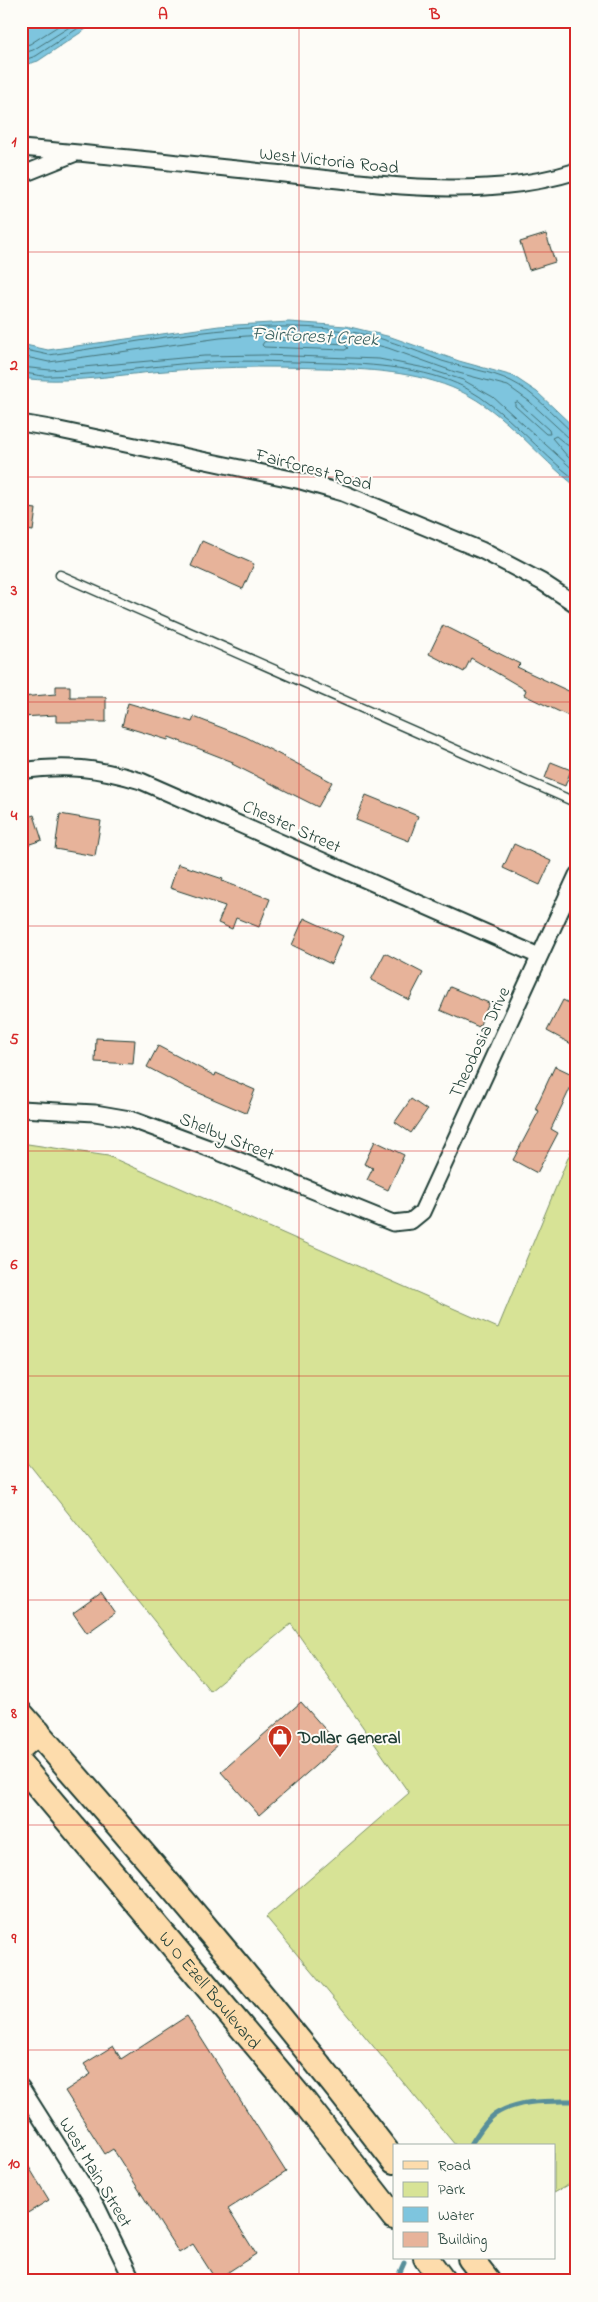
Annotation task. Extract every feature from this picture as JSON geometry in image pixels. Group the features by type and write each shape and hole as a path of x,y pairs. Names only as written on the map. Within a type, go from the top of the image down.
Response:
{"main road":[{"name":"W O Ezell Boulevard","path":"21,1714 29,1740 190,1910 316,2062 393,2160"},
{"name":"W O Ezell Boulevard","path":"21,1765 305,2103 393,2216"},
{"path":"162,1932 190,1910"},
{"path":"427,2260 443,2281"},
{"path":"472,2260 488,2281"}],"street":[{"name":"West Victoria Road","path":"21,148 403,188 511,185 561,176 577,171"},
{"name":"West Victoria Road","path":"21,175 78,153"},
{"name":"Fairforest Road","path":"21,423 301,481 343,493 481,550 542,582 577,605"},
{"name":"Chester Street","path":"21,771 49,767 80,767 111,772 141,780 539,956"},
{"name":"Theodosia Drive","path":"411,1221 422,1212 577,875"},
{"name":"Shelby Street","path":"21,1109 95,1113 130,1119 211,1149 393,1223 402,1224 411,1221"},
{"name":"West Main Street","path":"21,2087 97,2206 133,2281"}],"lane":[{"path":"60,576 577,803"}],"green space":[{"path":"577,1136 577,2180 556,2192 556,2144 454,2144 266,1917 409,1793 291,1624 210,1691 21,1454 21,1143 108,1156 498,1328"}],"water":[{"path":"21,21 98,21 38,61 21,66"},
{"path":"289,322 346,326 391,337 459,361 513,376 537,392 577,430 577,487 507,423 477,400 444,384 409,375 355,369 257,367 174,370 70,380 21,378 21,344 48,350 219,326"}],"building":[{"path":"546,234 555,262 529,270 520,242"},
{"path":"21,507 36,509 33,531 21,529"},
{"path":"202,541 254,564 243,589 191,566"},
{"path":"443,625 520,664 517,667 577,695 577,720 524,695 526,690 471,658 464,672 429,654"},
{"path":"56,686 70,686 70,697 106,697 106,722 56,722 56,715 21,717 21,697 56,694"},
{"path":"128,703 192,722 194,717 246,737 332,782 318,807 232,764 233,762 169,737 168,740 122,726"},
{"path":"551,762 571,770 565,786 545,778"},
{"path":"366,795 418,816 409,841 356,820"},
{"path":"60,814 101,821 95,856 55,849"},
{"path":"34,815 42,840 21,847 21,819"},
{"path":"514,844 551,861 540,885 503,868"},
{"path":"178,864 223,879 222,881 270,899 259,927 236,918 232,929 218,923 225,906 170,888"},
{"path":"304,918 343,936 331,964 292,945"},
{"path":"385,953 423,973 409,1000 371,980"},
{"path":"450,987 489,1003 479,1027 440,1010"},
{"path":"563,1000 577,1007 577,1047 547,1031"},
{"path":"96,1038 135,1040 133,1064 95,1062"},
{"path":"158,1046 215,1076 216,1073 255,1090 246,1113 185,1087 147,1067"},
{"path":"555,1066 576,1076 551,1129 558,1133 537,1173 513,1160 539,1111 535,1109"},
{"path":"411,1099 427,1110 411,1133 395,1122"},
{"path":"375,1141 404,1155 388,1190 367,1180 373,1168 364,1164"},
{"path":"101,1593 115,1613 87,1633 73,1613"},
{"name":"Dollar General","path":"301,1702 339,1745 259,1815 221,1772"},
{"path":"187,2016 286,2172 228,2209 256,2254 216,2280 193,2244 179,2253 113,2149 105,2154 65,2091 91,2074 84,2064 113,2046 121,2059"},
{"path":"21,2154 49,2200 21,2217"}],"waterway":[{"name":"Fairforest Creek","path":"471,2144 487,2121 503,2110 534,2102 577,2101"},
{"name":"Fairforest Creek","path":"396,2281 404,2263"}],"place":[{"name":"Dollar General","path":"280,1758"}]}
